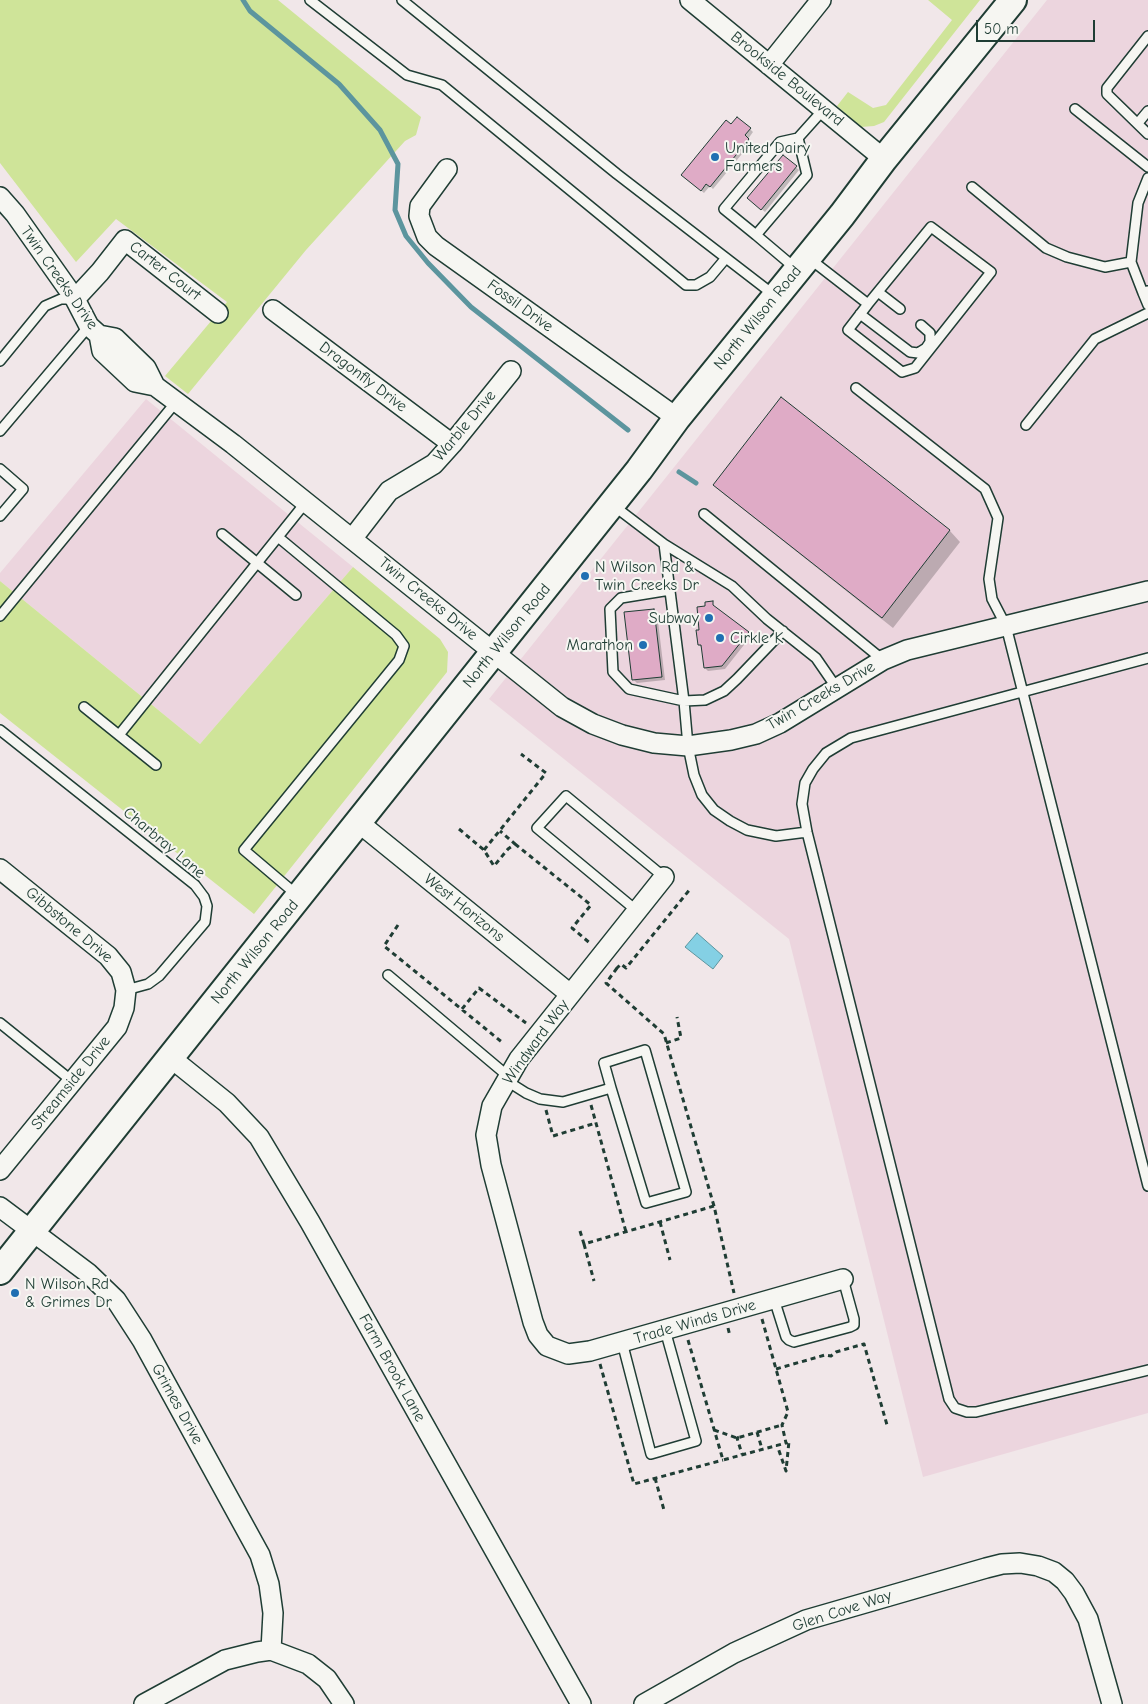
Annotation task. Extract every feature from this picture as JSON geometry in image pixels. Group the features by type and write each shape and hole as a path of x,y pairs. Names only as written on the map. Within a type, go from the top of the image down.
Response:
{"main road":[{"name":"North Wilson Road","path":"0,1271 612,504 678,418 803,264 884,159 1014,0"}],"street":[{"name":"Brookside Boulevard","path":"690,0 884,159"},
{"path":"769,65 821,0"},
{"name":"Fossil Drive","path":"447,169 420,206 419,216 427,237 436,246 678,418"},
{"name":"Twin Creeks Drive","path":"0,197 15,214 75,299 94,331 114,338 146,368 155,386 233,444 562,707 593,724 622,735 654,743 688,746 731,740 756,734 780,723 883,660 907,650 1148,591"},
{"name":"Carter Court","path":"75,299 100,272 125,240 218,313"},
{"name":"Dragonfly Drive","path":"273,310 452,444"},
{"name":"Warble Drive","path":"352,539 389,491 434,464 511,371"},
{"name":"West Horizons","path":"358,822 570,994"},
{"name":"Gibbstone Drive","path":"0,868 108,956 121,972 126,990"},
{"name":"Windward Way","path":"547,1346 538,1335 533,1322 491,1165 486,1136 492,1106 519,1059 664,877"},
{"name":"Streamside Drive","path":"0,1170 117,1027 124,1008 126,990"},
{"name":"Farm Brook Lane","path":"170,1058 227,1103 259,1136 310,1222 581,1704"},
{"name":"Grimes Drive","path":"0,1207 88,1273 116,1300 142,1340 260,1555 269,1584 273,1612 271,1650"},
{"name":"Trade Winds Drive","path":"547,1346 568,1354 590,1352 665,1330 740,1317 774,1299 843,1279"},
{"name":"Glen Cove Way","path":"644,1704 734,1653 806,1620 1002,1564 1020,1563 1038,1566 1054,1572 1065,1581 1082,1605 1088,1619 1112,1704"},
{"path":"144,1704 225,1660 271,1650 308,1664 327,1679 344,1704"}],"lane":[{"path":"310,0 407,75 442,85 686,285 696,286 710,277 726,258"},
{"path":"402,0 617,174 776,297"},
{"path":"1148,36 1107,88 1107,94 1148,134"},
{"path":"824,109 798,138 780,142 724,209 756,235 868,304"},
{"path":"1075,109 1148,167"},
{"path":"1138,123 1148,111"},
{"path":"756,235 807,175 798,138"},
{"path":"1148,178 1138,203 1131,262 1145,292 1148,304"},
{"path":"972,187 1046,248 1068,257 1105,267 1131,262"},
{"path":"931,227 992,272 916,368 902,372 848,330 868,304 931,227"},
{"path":"878,292 900,309"},
{"path":"0,361 45,306 61,299 75,299"},
{"path":"1026,425 1095,339 1148,313"},
{"path":"860,314 910,352 918,353 926,348 930,342 930,333 921,325"},
{"path":"0,431 94,331"},
{"path":"856,388 985,489 998,518 989,579 992,598 1006,626 1148,1186"},
{"path":"1,613 176,402"},
{"path":"0,469 23,489 0,516"},
{"path":"119,735 306,502"},
{"path":"612,504 664,544 732,586 816,658 836,687"},
{"path":"704,514 883,660"},
{"path":"222,534 296,595"},
{"path":"278,537 396,635 404,646 399,660 244,850 299,897"},
{"path":"664,544 688,746 694,775 702,795 714,810 747,830 776,836 807,832"},
{"path":"670,590 621,598 610,609 613,672 629,689 684,701 705,700 724,691 783,631"},
{"path":"1148,658 850,738 826,753 813,769 805,783 802,804 807,832 949,1399 955,1408 967,1412 976,1412 1148,1370"},
{"path":"84,707 156,765"},
{"name":"Charbray Lane","path":"0,730 195,885 204,896 208,906 206,922 159,976 148,984 126,990"},
{"path":"637,911 537,828 566,796 664,877"},
{"path":"388,975 526,1093 550,1102 563,1102 611,1088"},
{"path":"0,1023 72,1081"},
{"path":"645,1050 686,1192 646,1203 611,1088 604,1063 645,1050"},
{"path":"774,1299 786,1337 794,1342 850,1327 854,1325 854,1319 843,1279"},
{"path":"622,1342 651,1454 696,1441 665,1330"}],"path":[{"path":"484,850 546,773 521,754"},
{"path":"459,829 484,850 494,866 508,849 515,844"},
{"path":"500,831 591,904 572,928 617,968"},
{"path":"691,888 626,968 621,964 606,983 664,1034 714,1206 740,1317"},
{"path":"398,925 384,946 503,1043"},
{"path":"462,1009 479,988 533,1028"},
{"path":"666,1043 681,1038 677,1017"},
{"path":"591,1104 626,1232"},
{"path":"545,1108 552,1136 596,1123"},
{"path":"584,1244 714,1206"},
{"path":"660,1222 670,1260"},
{"path":"580,1231 594,1281"},
{"path":"720,1330 728,1328 740,1317 762,1318 788,1412 782,1425 786,1442 789,1441 786,1471 778,1445"},
{"path":"728,1328 730,1336"},
{"path":"696,1337 688,1339 723,1460 786,1442"},
{"path":"776,1369 825,1355 831,1356 836,1352 864,1344 887,1426"},
{"path":"714,1430 737,1438 782,1425"},
{"path":"758,1432 762,1449"},
{"path":"737,1438 742,1454"},
{"path":"655,1478 664,1510"}],"shaded area":[{"path":"1047,0 1148,0 1148,1413 923,1477 789,939 489,699"},
{"path":"146,399 353,567 200,744 0,581 0,573"}],"green space":[{"path":"0,0 278,0 421,117 416,135 405,141 306,250 188,394 165,376 227,302 116,219 76,262 0,163"},
{"path":"928,0 980,0 884,122 874,126 861,127 837,106 848,92 873,108 886,105 952,20"},
{"path":"353,567 440,639 448,652 447,672 254,914 0,713 0,581 200,744"}],"water":[{"path":"697,933 723,956 713,969 685,947"}],"building":[{"name":"United Dairy Farmers","path":"737,117 751,128 745,135 749,139 710,187 706,184 701,191 681,175 726,120 731,124"},
{"path":"783,155 797,166 761,210 747,198"},
{"path":"781,397 950,530 882,618 713,485"},
{"name":"Cirkle K","path":"713,601 713,605 749,632 722,666 704,668 701,645 698,645 696,630 699,630 697,607 705,606 705,602"},
{"name":"Marathon","path":"654,609 662,677 632,680 624,612"}],"waterway":[{"path":"243,0 250,11 339,84 380,130 398,164 395,210 406,236 428,263 471,307 628,430"},
{"path":"679,472 696,483"}],"place":[{"name":"United Dairy Farmers","path":"715,157"},
{"name":"N Wilson Rd & Twin Creeks Dr","path":"585,576"},
{"name":"Subway","path":"709,618"},
{"name":"Cirkle K","path":"720,638"},
{"name":"Marathon","path":"643,645"},
{"name":"N Wilson Rd & Grimes Dr","path":"15,1293"}]}
